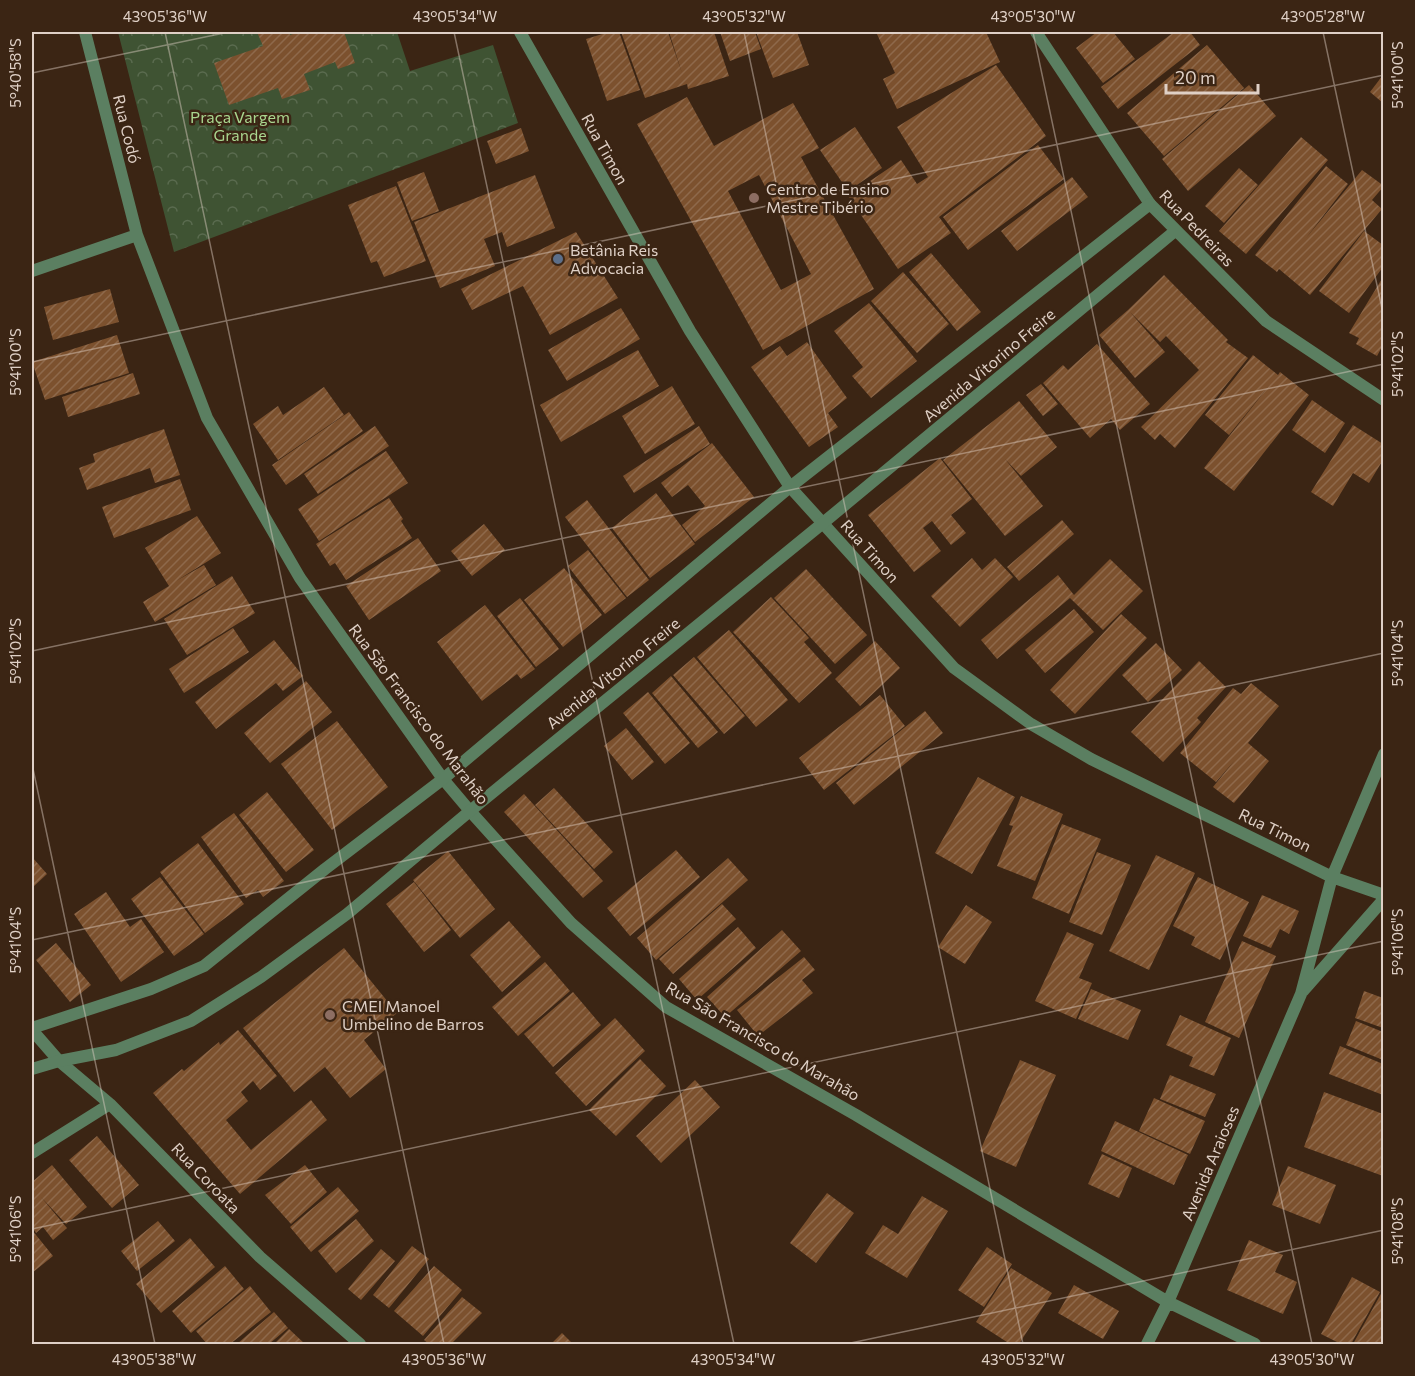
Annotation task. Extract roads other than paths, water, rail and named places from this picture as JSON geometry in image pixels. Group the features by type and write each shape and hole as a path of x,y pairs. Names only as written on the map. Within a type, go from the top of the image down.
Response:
{"street":[{"name":"Rua Codó","path":"85,32 137,235"},
{"name":"Rua Timon","path":"520,32 690,331 790,487 954,668 1031,724 1091,759 1332,877 1383,897"},
{"name":"Rua Pedreiras","path":"1036,32 1150,204 1175,231 1266,321 1383,400"},
{"name":"Avenida Vitorino Freire","path":"32,1029 151,989 204,966 443,778 790,487 1150,204"},
{"name":"Avenida Vitorino Freire","path":"32,1069 58,1061 116,1050 191,1021 261,977 347,914 824,523 1175,231"},
{"path":"32,270 137,235"},
{"name":"Rua São Francisco do Marahão","path":"137,235 207,418 300,578 443,778 571,923 666,1007 856,1115 1168,1302 1255,1344"},
{"name":"Avenida Araioses","path":"1147,1344 1168,1302 1301,994 1332,877 1383,754"},
{"name":"Avenida Araioses","path":"1301,994 1383,897"},
{"name":"Rua Coroata","path":"32,1029 58,1061 110,1104 260,1257 360,1344"},
{"path":"32,1153 110,1104"}],"place":[{"name":"Centro de Ensino Mestre Tibério","path":"754,198"},
{"name":"Betânia Reis Advocacia","path":"558,259"},
{"name":"CMEI Manoel Umbelino de Barros","path":"330,1015"}],"park label":[{"name":"Praça Vargem Grande","path":"240,126"}]}
